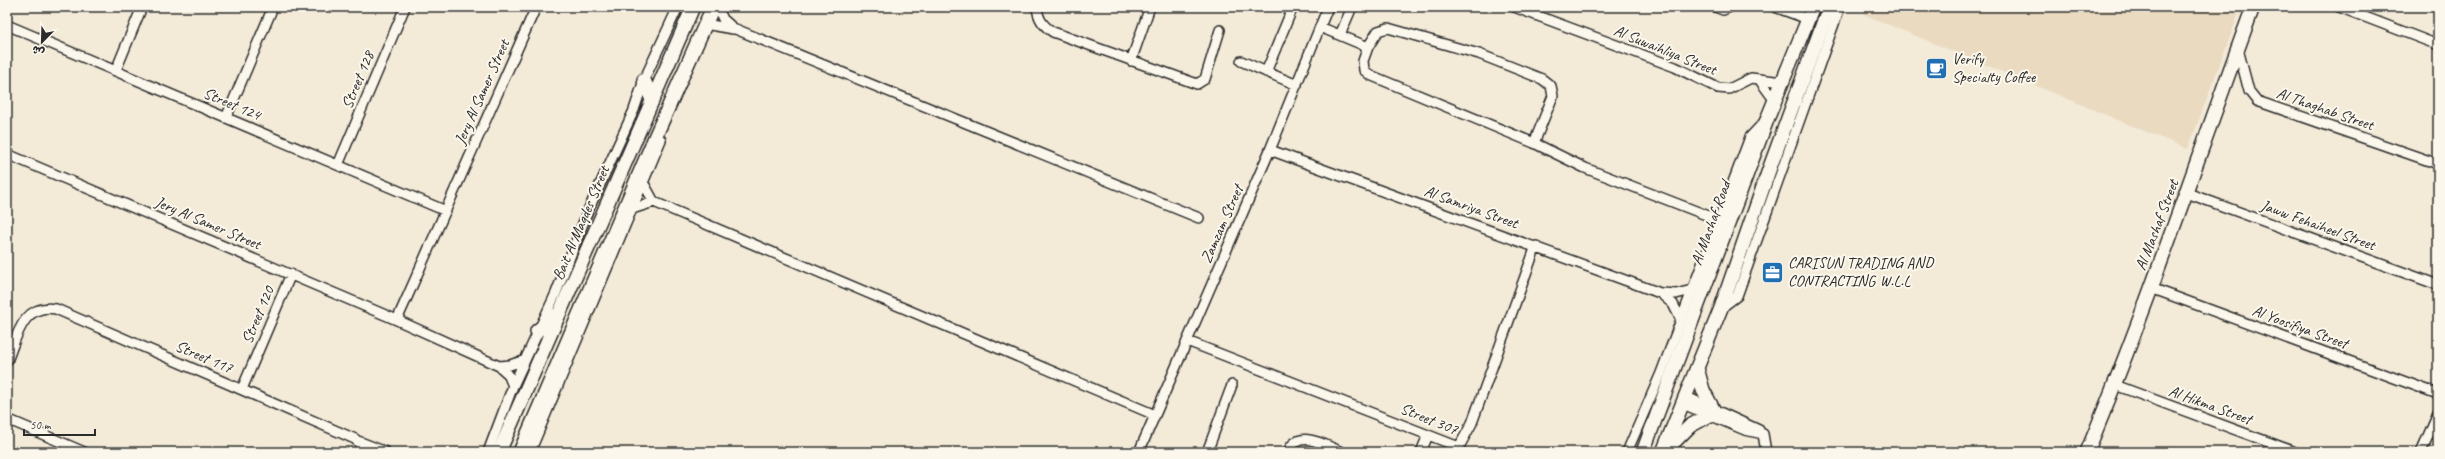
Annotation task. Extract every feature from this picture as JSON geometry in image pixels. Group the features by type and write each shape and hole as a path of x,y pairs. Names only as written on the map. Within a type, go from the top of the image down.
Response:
{"street":[{"path":"116,70 142,7"},
{"path":"226,118 272,7"},
{"name":"Street 128","path":"338,165 405,7"},
{"name":"Jery Al Samer Street","path":"398,320 536,7"},
{"name":"Bait Al Maqdes Street","path":"488,452 513,386 537,331 556,293 587,213 632,114 644,80 678,7"},
{"name":"Bait Al Maqdes Street","path":"499,452 693,7"},
{"path":"703,7 701,14 705,24"},
{"path":"530,452 675,91 713,7"},
{"path":"717,7 728,24 739,30 1199,218"},
{"path":"1037,7 1038,18 1044,27 1053,32 1192,82 1201,82 1205,79 1220,30"},
{"path":"1131,61 1150,7"},
{"path":"1266,72 1293,7"},
{"name":"Zamzam Street","path":"1139,452 1270,150 1328,7"},
{"path":"1340,35 1352,7"},
{"name":"Al Suwaihliya Street","path":"1514,7 1675,67 1718,88 1729,89 1748,79 1782,82"},
{"path":"1715,7 1723,10 1730,7"},
{"path":"1775,7 1810,13"},
{"path":"1663,452 1685,401 1721,308 1768,170 1829,7"},
{"path":"1721,308 1737,296 1840,7"},
{"name":"Al Mashaf Street","path":"2087,452 2115,385 2187,194 2253,7"},
{"path":"2339,7 2438,45"},
{"name":"Al Mashaf Road","path":"1643,452 1768,118 1810,13"},
{"path":"705,24 739,30"},
{"name":"Street 124","path":"7,25 446,211"},
{"path":"1320,27 1368,47"},
{"path":"1534,143 1553,96 1551,86 1542,79 1479,54 1388,28 1378,31 1368,47 1363,61 1364,70 1370,74 1534,143 1585,168 1719,220"},
{"name":"Al Thaghab Street","path":"2238,48 2249,91 2257,101 2438,164"},
{"path":"1241,61 1296,85"},
{"path":"1759,79 1775,101"},
{"path":"644,80 652,100"},
{"path":"520,452 613,244 632,209 673,111 675,91"},
{"path":"1627,452 1662,373 1750,137 1756,128 1768,118"},
{"name":"Al Samriya Street","path":"1270,150 1536,246 1660,293 1676,294 1692,290"},
{"name":"Jery Al Samer Street","path":"7,154 292,274 499,366 508,374 513,386"},
{"path":"643,182 654,202 1155,415"},
{"name":"Jaww Fehaiheel Street","path":"2187,194 2438,285"},
{"path":"632,209 654,202"},
{"name":"Street 307","path":"1187,341 1428,435 1462,450 1536,246"},
{"name":"Street 120","path":"242,390 292,274"},
{"name":"Al Yoosifiya Street","path":"2151,288 2438,394"},
{"name":"Al Samriya Street","path":"1660,293 1673,304 1681,320"},
{"name":"Street 117","path":"7,361 25,320 36,310 47,308 56,309 386,452"},
{"path":"537,331 562,309"},
{"path":"499,366 510,365 525,360"},
{"path":"1697,368 1703,390 1712,412"},
{"path":"1207,452 1232,385"},
{"name":"Al Hikma Street","path":"2115,385 2295,452"},
{"path":"1685,401 1763,434 1766,452"},
{"path":"1663,452 1690,426 1712,412"},
{"path":"2421,452 2438,413"},
{"path":"7,419 84,452"},
{"path":"1421,452 1428,435"},
{"path":"1288,452 1294,442 1304,439 1342,452"},
{"path":"358,441 362,451"}],"shaded area":[{"path":"1866,7 2241,7 2188,149 1863,14"}],"place":[{"name":"Verify Specialty Coffee","path":"1937,68"},
{"name":"CARISUN TRADING AND CONTRACTING W.L.L","path":"1772,272"}]}
